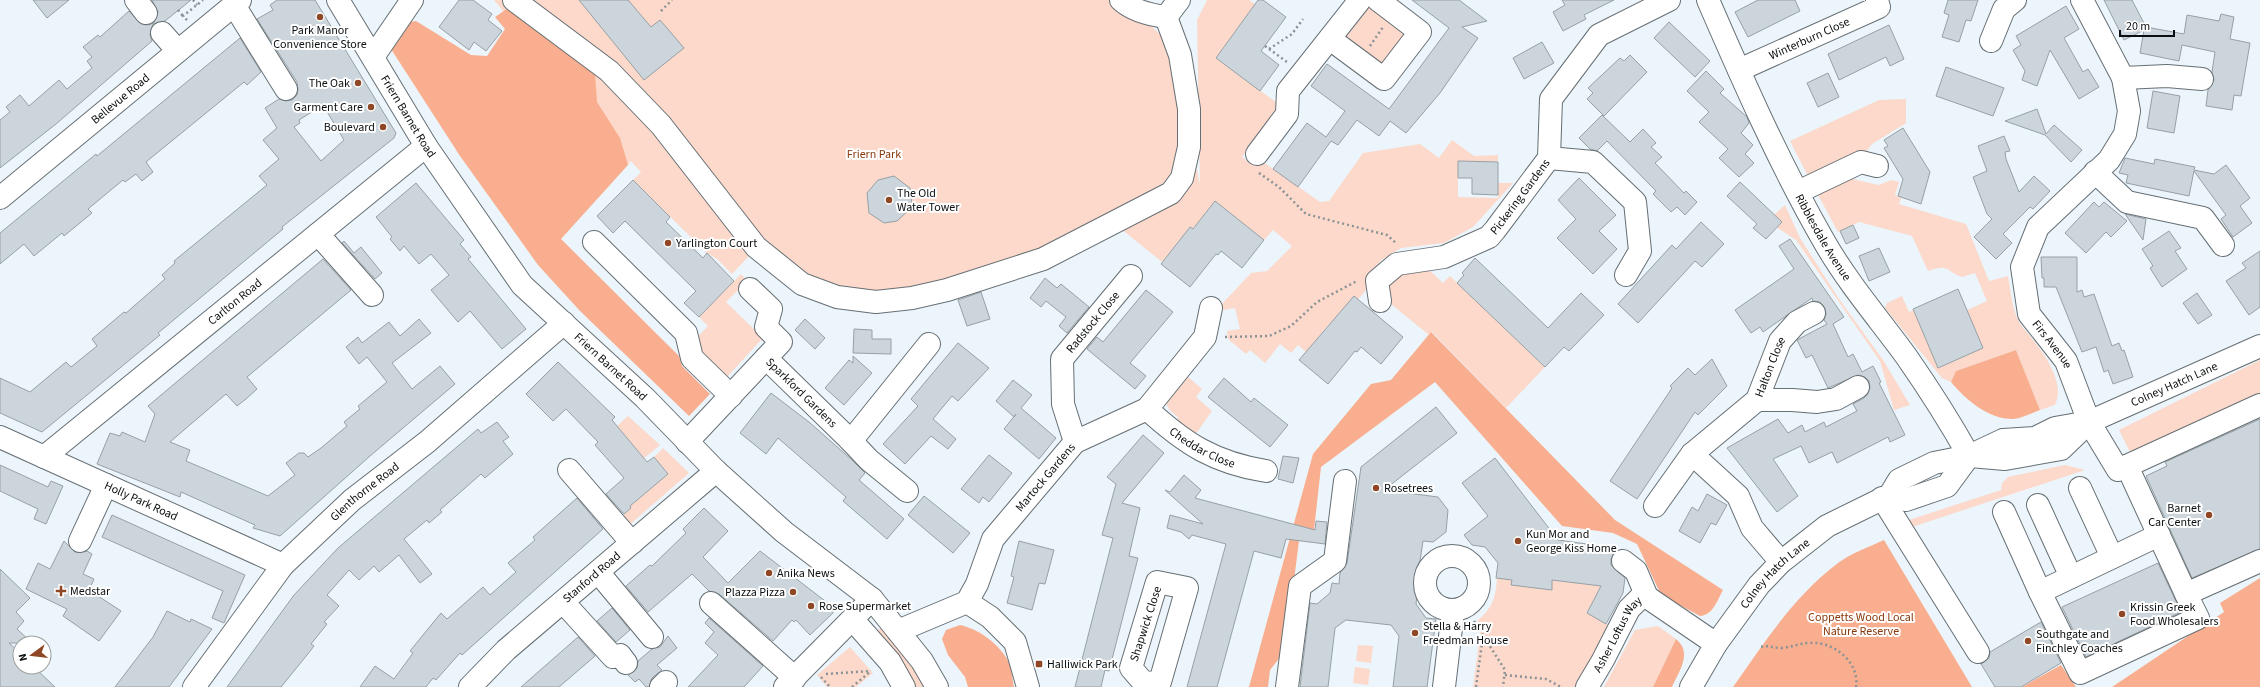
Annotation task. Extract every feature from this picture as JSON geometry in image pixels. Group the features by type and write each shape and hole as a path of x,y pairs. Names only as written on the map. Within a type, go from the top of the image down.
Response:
{"street":[{"name":"Friern Barnet Road","path":"338,0 426,146 522,285 645,398 716,471 784,532 872,599 922,660 938,687"},
{"path":"373,57 412,0"},
{"path":"514,0 609,71 661,125 756,247 778,266 802,284 819,291 850,300 876,302 935,293 1043,259 1171,193 1182,178 1189,147 1189,109 1173,8 1150,15 1127,5 1121,0"},
{"path":"1255,161 1287,114 1288,91 1360,0"},
{"name":"Pickering Gardens","path":"1380,301 1376,281 1397,264 1444,257 1489,237 1549,158 1551,99 1595,40 1599,35 1669,0"},
{"name":"Ribblesdale Avenue","path":"1708,0 1773,148 1825,243 1856,290 1906,357 1947,417 1969,456"},
{"path":"1991,41 2004,9 2015,0"},
{"name":"Firs Avenue","path":"2082,0 2123,78 2129,111 2126,134 2109,160 2038,227 2022,267 2029,314 2066,361 2089,422 2118,470 2127,466"},
{"path":"237,3 286,89"},
{"name":"Bellevue Road","path":"0,198 237,3"},
{"name":"Winterburn Close","path":"1739,70 1878,3"},
{"path":"1330,39 1384,79 1420,32 1386,6"},
{"path":"162,33 178,51"},
{"path":"2123,78 2167,76 2202,79"},
{"name":"Carlton Road","path":"44,457 426,146"},
{"path":"1549,158 1593,162 1635,202 1640,251 1626,275"},
{"path":"1798,192 1861,162 1877,166"},
{"path":"2095,172 2127,202 2203,218 2223,245"},
{"path":"318,234 372,295"},
{"path":"594,242 686,333 692,358 731,396"},
{"name":"Radstock Close","path":"1075,442 1063,404 1062,359 1131,276"},
{"path":"750,289 771,309 766,327 781,342 766,358"},
{"name":"Martock Gardens","path":"967,602 977,584 992,539 1075,442 1147,409 1205,337 1211,308"},
{"name":"Halton Close","path":"1655,506 1692,454 1757,400 1780,341 1797,322 1814,313"},
{"name":"Glenthorne Road","path":"194,687 282,565 352,500 427,442 564,323"},
{"path":"851,441 929,344"},
{"name":"Colney Hatch Lane","path":"1692,687 1716,644 1759,585 1781,562 1826,526 1886,496 1899,480 1934,463 1969,456 2003,440 2035,438 2055,428 2089,422 2260,346"},
{"name":"Sparkford Gardens","path":"687,442 766,358 869,460 907,492"},
{"path":"1757,400 1817,402 1836,398 1858,388"},
{"path":"2004,512 2040,592 2080,673 2198,618 2127,466 2260,405"},
{"name":"Cheddar Close","path":"1147,409 1171,431 1204,452 1237,466 1266,471"},
{"name":"Holly Park Road","path":"0,437 282,565"},
{"path":"1692,454 1738,496 1752,528 1781,562"},
{"path":"569,470 632,543"},
{"name":"Stanford Road","path":"470,687 506,650 716,471"},
{"path":"1288,687 1300,586 1335,561 1345,481"},
{"path":"80,542 106,485"},
{"path":"2080,488 2112,558"},
{"path":"1886,496 1978,652"},
{"path":"2038,505 2071,577"},
{"path":"2040,592 2159,535"},
{"path":"1623,561 1636,571 1647,597"},
{"path":"2186,594 2260,561"},
{"path":"598,572 652,637"},
{"name":"Asher Loftus Way","path":"1587,687 1603,660 1629,609 1640,598 1647,597 1716,644"},
{"path":"711,603 790,682 853,620 872,599"},
{"path":"564,602 613,657 620,655 626,664"},
{"path":"898,631 967,602 990,617 1015,642 1028,687"},
{"path":"1444,687 1453,611"},
{"path":"853,620 879,665 904,687"}],"path":[{"path":"194,0 197,5"},
{"path":"661,11 672,0"},
{"path":"1359,60 1386,6"},
{"path":"178,10 183,16"},
{"path":"1269,49 1292,34 1303,19"},
{"path":"1265,46 1303,73"},
{"path":"1255,161 1278,187 1306,214 1387,235 1415,262"},
{"path":"1205,337 1269,336 1291,326 1317,302 1342,291 1361,278"},
{"path":"1474,621 1505,670 1503,687"},
{"path":"1476,687 1483,635"},
{"path":"1761,648 1766,646 1780,648 1810,643 1830,646 1842,654 1851,666 1856,678 1856,687"},
{"path":"830,687 819,674 879,665"},
{"path":"852,687 879,665"},
{"path":"1505,675 1546,679 1560,687"}],"green space":[{"name":"Friern Park","path":"494,0 1114,0 1142,17 1168,42 1200,184 1197,20 1207,0 1249,0 1255,4 1216,58 1280,105 1242,157 1254,166 1259,159 1320,202 1329,201 1363,153 1420,144 1439,158 1452,140 1474,156 1498,155 1498,161 1458,161 1458,197 1498,198 1498,183 1513,183 1473,227 1444,243 1401,248 1380,261 1367,289 1331,325 1329,324 1306,352 1298,345 1291,353 1280,344 1265,363 1250,350 1246,354 1228,339 1227,331 1240,329 1235,308 1223,310 1222,304 1251,273 1267,271 1292,246 1273,230 1264,240 1215,201 1193,229 1190,227 1162,262 1120,228 895,309 751,254 732,274 717,259 707,253 633,180 641,172 631,161 628,165"},
{"path":"1370,5 1408,33 1381,69 1343,41"},
{"path":"508,8 595,73 597,102 620,138 628,165 561,239 679,356 682,366 710,394 689,416 580,311 538,265 460,156 391,49 403,23 416,21 471,55 487,56 505,29 495,17"},
{"path":"1906,99 1906,123 1872,144 1866,152 1809,178 1790,141 1879,100"},
{"path":"1848,178 1878,185 1892,180 1899,182 1895,195 1901,198 1899,204 1966,224 1989,281 2008,276 2012,301 2017,318 2020,324 2036,343 2056,378 2058,396 2055,405 2040,410 2016,350 1956,371 1951,382 1942,378 1885,308 1887,303 1902,296 1909,312 1914,310 1939,368 1983,348 1967,310 1987,301 1975,273 1962,277 1944,268 1928,271 1912,236 1859,222 1838,232 1817,193"},
{"path":"1785,205 1800,238 1839,299 1883,360 1910,405 1894,410 1880,361 1796,240 1776,227 1774,215"},
{"path":"1427,268 1443,283 1450,276 1545,367 1506,408 1432,332 1429,335 1391,304 1386,296 1389,282 1407,270"},
{"path":"741,274 747,281 726,302 763,338 725,379 690,345 708,326 699,317"},
{"path":"1431,332 1615,520 1723,590 1719,599 1708,613 1700,616 1661,595 1637,544 1613,533 1562,526 1435,382 1321,467 1314,530 1307,529 1305,541 1299,541 1285,651 1270,670 1268,687 1249,687 1313,454 1371,384 1391,380"},
{"path":"2016,350 2040,410 2023,417 2013,419 1995,416 1971,402 1951,382 1956,371"},
{"path":"2260,360 2260,395 2132,456 2119,430"},
{"path":"1187,376 1202,389 1196,397 1212,411 1195,435 1178,424 1178,417 1167,406 1167,401"},
{"path":"628,416 660,445 644,458 617,426"},
{"path":"663,448 689,473 628,526 621,517 631,508 630,506 668,474 654,457"},
{"path":"2065,465 2085,470 1912,527 1909,520 2001,490 2002,483 2008,477"},
{"name":"Coppetts Wood Local Nature Reserve","path":"1884,540 1972,687 1733,687 1781,621 1807,590 1843,559"},
{"path":"1497,578 1512,580 1511,585 1552,589 1552,580 1601,586 1587,613 1612,627 1579,687 1473,687 1481,627 1477,621 1490,607 1496,591"},
{"path":"2260,578 2260,687 2112,687 2224,612 2220,603"},
{"path":"882,625 929,687 915,687 905,669 875,635"},
{"path":"960,625 980,633 998,647 1009,662 1014,687 968,687 965,677 948,655 942,639 946,630"},
{"path":"1658,626 1676,639 1653,687 1604,687 1635,630"},
{"path":"1676,639 1684,650 1683,662 1678,675 1672,687 1653,687"},
{"path":"1358,645 1373,646 1371,663 1356,661"},
{"path":"850,647 873,673 856,687 827,687 817,675"},
{"path":"2061,665 2076,687 2022,687"},
{"path":"1355,667 1370,669 1368,685 1353,683"}],"building":[{"path":"33,0 69,0 47,18"},
{"path":"152,0 191,0 165,21 153,24 150,35 152,41 56,124 0,168 0,120 10,112 6,107 20,95 29,106 59,80 67,89 92,68 87,61 92,57 83,47 98,35 100,37 129,11 141,24 148,25 154,23 158,12"},
{"path":"277,0 315,0 396,133 394,138 282,227 283,229 158,333 160,335 42,432 0,413 0,378 30,392 66,362 71,367 97,346 92,339 124,312 126,313 165,279 162,275 175,263 174,261 267,185 259,176 279,159 263,140 277,128 265,108 279,99 286,101 292,100 297,95 298,89 297,82 257,19 273,10 270,5","holes":["323,105 344,140 321,161 294,127 300,123 299,120"]},
{"path":"459,0 473,0 492,14 488,20 502,31 486,51 474,42 469,50 439,27"},
{"path":"579,0 628,0 651,27 660,20 684,48 644,80"},
{"path":"1258,0 1263,0 1286,17 1261,51 1279,65 1260,91 1216,58"},
{"path":"1412,0 1459,0 1487,21 1462,27 1478,38 1440,93 1406,133 1390,121 1379,136 1357,120 1338,145 1331,141 1298,187 1273,169 1307,123 1326,137 1345,111 1311,86 1327,64 1389,109 1449,28"},
{"path":"1562,0 1614,0 1584,15 1586,19 1563,31 1553,12 1565,5"},
{"path":"1758,0 1795,0 1800,11 1748,37 1735,12"},
{"path":"1948,0 1978,0 1971,21 1966,20 1959,42 1942,37 1949,15 1944,13"},
{"path":"2104,0 2132,0 2146,27 2184,34 2187,15 2219,21 2221,14 2234,17 2230,39 2250,43 2241,96 2234,95 2232,110 2206,106 2208,90 2214,80 2212,72 2215,52 2182,45 2179,61 2140,53 2144,30 2124,40"},
{"path":"2066,6 2079,29 2064,38 2083,72 2088,69 2099,87 2079,99 2050,50 2037,86 2022,80 2025,71 2013,50 2021,45 2016,36"},
{"path":"1669,22 1710,61 1695,77 1654,38"},
{"path":"1889,25 1904,59 1890,66 1886,57 1839,80 1828,54"},
{"path":"240,38 261,72 247,85 244,82 146,162 153,172 142,181 136,174 125,182 123,180 88,209 92,213 64,236 62,233 34,256 24,244 0,264 0,233 96,154 97,156"},
{"path":"1542,42 1554,63 1524,79 1513,58"},
{"path":"1630,55 1647,72 1604,116 1587,99 1593,93 1588,88 1620,58 1624,61"},
{"path":"1946,67 2004,88 1993,116 1936,96"},
{"path":"1706,71 1724,89 1720,93 1747,117 1749,123 1741,133 1753,145 1745,154 1754,163 1739,177 1719,158 1728,149 1699,122 1709,112 1687,91"},
{"path":"1828,73 1839,97 1818,107 1807,83"},
{"path":"2153,91 2180,96 2174,133 2147,128"},
{"path":"2037,109 2046,134 2054,125 2082,150 2071,162 2045,135 2005,121"},
{"path":"1602,115 1630,142 1643,129 1656,143 1651,147 1662,157 1655,163 1684,193 1686,191 1697,202 1685,215 1677,207 1671,212 1653,194 1656,191 1607,141 1597,151 1590,149 1579,138"},
{"path":"1903,128 1930,172 1921,204 1898,196 1903,179 1884,148 1888,146 1884,140"},
{"path":"2004,136 2010,151 2005,152 2006,159 2019,192 2034,176 2050,191 2033,209 2030,207 2003,234 2012,243 1996,259 1974,237 1992,219 1987,214 1973,177 1987,171 1978,146"},
{"path":"2125,158 2154,164 2155,159 2195,167 2194,170 2214,174 2226,165 2250,198 2240,206 2252,223 2233,237 2221,219 2226,215 2194,171 2189,196 2126,183 2128,175 2119,173"},
{"path":"1458,161 1498,162 1498,195 1472,194 1472,178 1458,178"},
{"name":"The Old Water Tower","path":"894,176 910,188 912,207 897,221 884,223 869,213 867,193 878,180"},
{"path":"1579,178 1616,215 1599,231 1617,249 1593,274 1557,238 1576,219 1558,200"},
{"name":"Yarlington Court","path":"633,180 670,217 666,222 703,258 707,253 734,281 699,317 684,303 696,291 625,221 613,233 597,216"},
{"path":"1740,182 1782,222 1766,239 1753,228 1757,224 1727,196"},
{"path":"416,183 464,240 460,244 471,257 468,259 526,329 502,349 470,311 458,322 431,290 449,275 431,254 419,264 404,246 400,251 390,239 392,237 376,217"},
{"path":"1215,201 1264,240 1242,268 1221,251 1218,255 1216,254 1190,287 1161,264 1190,227 1193,229"},
{"path":"2094,202 2099,207 2104,202 2127,221 2111,237 2106,232 2086,253 2065,233"},
{"path":"2125,214 2146,219 2143,240"},
{"path":"1701,222 1724,244 1702,267 1695,261 1638,323 1618,304 1672,245 1676,249"},
{"path":"1853,225 1859,238 1846,244 1840,231"},
{"path":"2169,231 2181,248 2175,251 2187,269 2162,287 2150,268 2153,266 2142,249"},
{"path":"1790,239 1844,317 1833,324 1848,357 1853,354 1862,372 1873,366 1881,382 1879,383 1905,435 1890,442 1888,437 1837,463 1832,452 1809,463 1801,446 1773,459 1798,496 1777,512 1727,448 1778,419 1788,433 1802,425 1805,432 1824,422 1826,427 1857,411 1853,404 1864,398 1870,388 1869,381 1865,377 1858,375 1828,388 1812,355 1806,358 1797,340 1827,324 1824,320 1826,314 1825,308 1820,302 1813,301 1812,298 1763,332 1760,327 1751,333 1735,310 1794,269 1779,246"},
{"path":"344,241 354,253 361,247 382,273 375,279 342,243"},
{"path":"1879,248 1890,272 1869,281 1859,256"},
{"path":"2260,251 2260,307 2249,315 2226,281 2246,268 2242,263"},
{"path":"2041,257 2077,257 2077,292 2082,290 2084,297 2094,294 2112,346 2119,343 2122,351 2124,350 2133,377 2113,384 2108,370 2104,372 2096,347 2082,352 2056,287 2044,287"},
{"path":"1475,258 1548,328 1581,293 1604,315 1569,351 1564,347 1545,367 1457,283 1464,275 1462,273"},
{"path":"323,259 351,290 247,377 257,389 246,399 237,406 226,394 170,442 190,450 186,461 268,496 295,475 286,463 299,453 304,453 308,457 321,448 347,426 344,422 360,409 358,406 387,382 367,357 359,364 346,347 358,337 362,343 389,322 400,336 419,319 431,333 392,363 412,389 440,366 455,384 370,456 280,536 253,528 255,525 181,492 180,497 97,464 110,433 120,436 122,432 145,442 155,414 148,406"},
{"path":"1045,278 1057,288 1061,284 1089,307 1067,333 1059,326 1066,317 1046,301 1041,307 1030,298"},
{"path":"1958,289 1983,348 1938,368 1913,309"},
{"path":"1146,290 1173,312 1130,363 1146,376 1135,389 1087,349 1097,337 1103,342"},
{"path":"981,292 990,319 967,326 958,300"},
{"path":"2197,293 2212,315 2198,324 2183,303"},
{"path":"1354,296 1403,337 1381,364 1361,347 1357,352 1355,351 1328,384 1299,360"},
{"path":"805,319 825,338 815,349 795,330"},
{"path":"854,329 872,330 872,339 891,339 891,354 853,353"},
{"path":"958,343 989,368 958,401 952,396 933,419 956,439 948,449 931,436 905,464 883,444 918,406 911,399"},
{"path":"853,356 872,373 844,405 825,388 849,360 853,363"},
{"path":"1712,359 1727,386 1698,415 1695,412 1637,499 1610,481 1672,388 1670,386 1688,368 1695,375"},
{"path":"558,362 615,417 612,420 647,462 654,457 668,474 630,506 631,508 624,514 606,494 624,478 595,445 598,442 566,409 553,421 526,394"},
{"path":"1224,378 1251,402 1254,398 1288,425 1270,447 1208,397"},
{"path":"1013,380 1032,395 1021,408 1056,438 1039,459 1004,429 1014,417 996,401"},
{"path":"771,393 809,422 852,460 865,473 859,480 904,519 887,539 843,501 846,497 778,438 766,454 740,433"},
{"path":"1436,407 1457,433 1384,490 1438,497 1448,510 1446,532 1433,542 1423,541 1415,594 1417,594 1416,604 1426,618 1436,619 1427,687 1393,687 1399,636 1391,625 1346,620 1335,628 1328,687 1300,687 1310,603 1317,604 1330,593 1332,583 1339,584 1340,573 1347,563 1361,467"},
{"name":"Barnet Car Center","path":"2260,419 2260,549 2192,578 2146,476 2167,466 2165,462"},
{"path":"497,422 509,437 503,441 513,454 485,478 481,474 440,510 442,512 429,523 427,520 404,539 432,574 420,583 399,555 379,572 374,566 359,580 349,570 327,595 339,606 324,622 327,624 311,644 314,646 281,687 227,687 294,595 338,548 478,429 481,433"},
{"path":"1143,435 1164,453 1122,503 1140,508 1129,556 1138,558 1109,671 1105,670 1101,687 1075,687 1113,538 1102,535 1116,484 1107,477"},
{"path":"989,455 1012,473 989,502 983,497 979,503 961,489"},
{"path":"1283,456 1299,458 1293,483 1278,479"},
{"name":"Kun Mor and George Kiss Home","path":"1495,458 1558,540 1616,548 1611,559 1611,565 1625,578 1623,593 1606,624 1587,613 1601,586 1552,580 1552,590 1511,585 1512,580 1496,578 1498,563 1485,547 1472,545 1464,535 1488,516 1462,483"},
{"path":"0,465 48,487 51,481 63,486 46,524 34,519 38,509 0,491"},
{"path":"1184,475 1201,490 1195,498 1315,530 1316,521 1327,522 1325,544 1286,539 1281,558 1254,551 1217,687 1187,687 1226,544 1192,535 1189,539 1181,532 1167,528 1170,515 1203,524 1165,490 1170,492"},
{"path":"1707,494 1727,505 1716,525 1711,523 1700,543 1679,531 1692,507 1698,511"},
{"path":"924,496 970,533 953,553 908,515"},
{"path":"577,498 603,529 462,655 460,653 436,680 433,678 426,687 360,687 375,666 394,679 413,653 410,651 441,613 447,619 483,587 490,595 516,572 508,563 535,540 533,537"},
{"path":"704,508 728,531 703,557 728,583 760,551 833,607 833,613 810,635 796,620 794,622 792,620 773,641 719,594 709,591 692,574 648,612 626,586 650,565 652,566 686,533 683,529"},
{"path":"112,515 245,575 224,623 212,618 223,591 102,537"},
{"name":"Medstar","path":"64,541 75,552 87,551 92,554 83,574 94,579 89,590 121,611 99,641 63,616 67,609 26,589 38,563 50,569"},
{"path":"1019,541 1054,550 1045,584 1039,583 1032,610 1007,603 1014,577 1011,576"},
{"name":"Krissin Greek Food Wholesalers","path":"2158,563 2181,612 2086,657 2062,607"},
{"path":"0,569 30,598 16,612 24,621 17,629 23,635 12,635 12,643 9,643 12,646 12,675 42,675 55,687 0,687"},
{"path":"612,608 630,630 616,642 597,621"},
{"path":"167,611 190,622 191,619 212,629 169,687 115,687 153,637"},
{"path":"709,618 763,666 744,687 688,687 718,655 705,643 714,632 705,623"},
{"name":"Southgate and Finchley Coaches","path":"2041,622 2061,663 2021,687 1995,687 1981,664 1989,658 1990,652"},
{"path":"668,636 677,648 657,665 662,670 652,678 649,687 646,687 639,679 635,682 628,675 637,668 638,661 652,649 660,647"},
{"path":"578,637 595,656 559,687 521,687"}],"place":[{"name":"Park Manor Convenience Store","path":"320,17"},
{"name":"The Oak","path":"358,83"},
{"name":"Garment Care","path":"371,107"},
{"name":"Boulevard","path":"383,127"},
{"name":"The Old Water Tower","path":"889,200"},
{"name":"Yarlington Court","path":"668,243"},
{"name":"Rosetrees","path":"1376,488"},
{"name":"Barnet Car Center","path":"2209,515"},
{"name":"Kun Mor and George Kiss Home","path":"1518,541"},
{"name":"Anika News","path":"769,573"},
{"name":"Medstar","path":"61,591"},
{"name":"Plazza Pizza","path":"793,592"},
{"name":"Rose Supermarket","path":"811,606"},
{"name":"Krissin Greek Food Wholesalers","path":"2122,614"},
{"name":"Stella & Harry Freedman House","path":"1415,633"},
{"name":"Southgate and Finchley Coaches","path":"2028,641"},
{"name":"Halliwick Park","path":"1039,664"}]}
